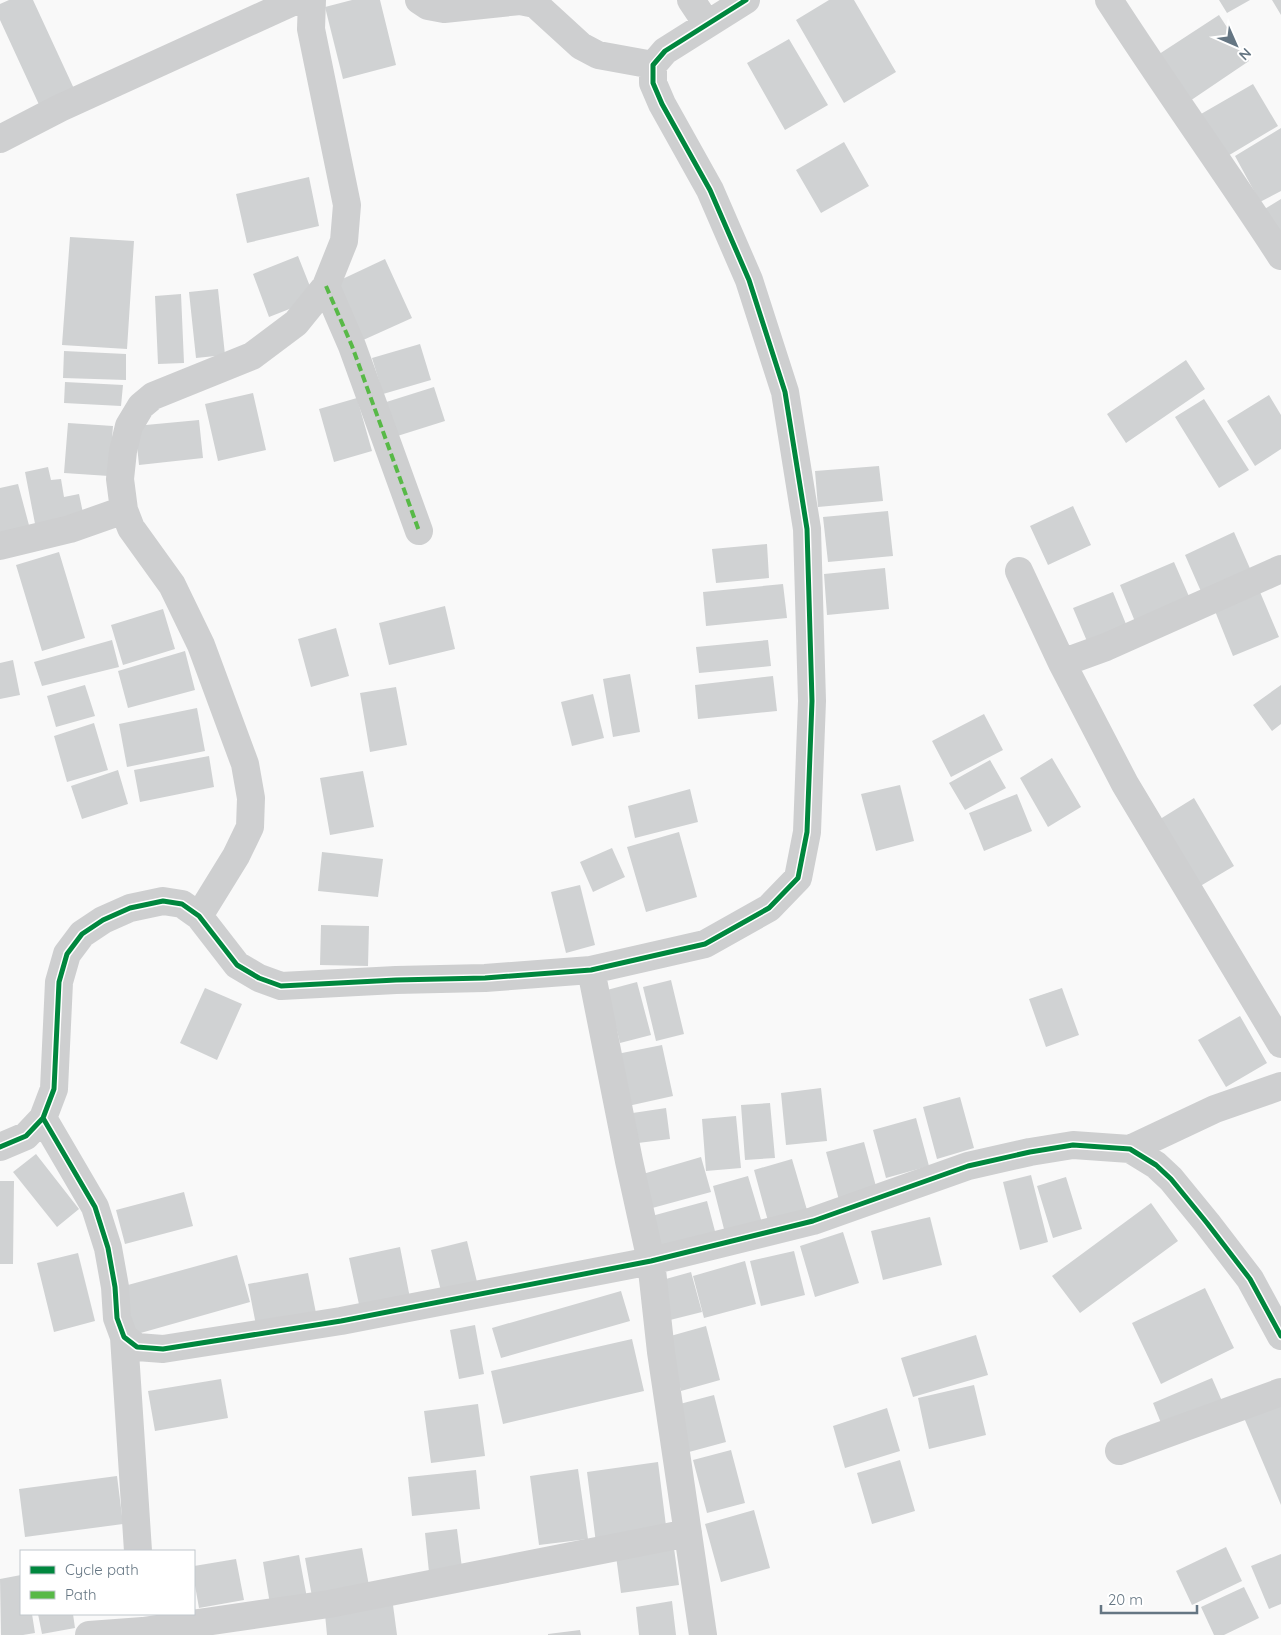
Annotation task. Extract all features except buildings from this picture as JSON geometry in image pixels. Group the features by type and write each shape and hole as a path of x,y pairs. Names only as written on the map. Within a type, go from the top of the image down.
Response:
{"street":[{"path":"0,139 76,101 297,0"},
{"path":"199,916 236,856 250,827 251,798 245,764 201,645 172,585 131,528 124,510 120,479 123,451 129,426 141,406 153,396 252,356 296,323 326,286 344,241 347,205 311,28 312,0"},
{"path":"419,0 428,6 444,9 520,1 535,4 581,46 598,55 653,65"},
{"path":"691,0 707,24"},
{"path":"0,1147 26,1136 43,1118 54,1089 59,982 68,954 82,934 103,920 130,908 163,901 182,904 199,916 237,965 258,978 281,986 485,978 591,970 705,944 769,908 798,878 807,832 812,701 807,529 785,392 750,280 710,190 662,104 653,83 653,65 665,51 746,0"},
{"path":"1109,0 1150,64 1279,251"},
{"path":"326,286 352,346 419,531"},
{"path":"0,546 70,529 124,510"},
{"path":"1062,663 1106,647 1281,569"},
{"path":"1020,571 1062,663 1125,784 1281,1044"},
{"path":"591,970 628,1161 651,1261 661,1352 703,1635"},
{"path":"1130,1149 1215,1109 1281,1086"},
{"path":"43,1118 95,1207 108,1248 115,1287 117,1318 124,1338 138,1550"},
{"path":"124,1338 137,1347 163,1349 341,1321 651,1261 813,1221 968,1166 1030,1152 1074,1145 1130,1149 1156,1165 1208,1223 1250,1279 1281,1336"},
{"path":"1119,1452 1281,1392"},
{"path":"89,1635 143,1627 226,1627 329,1604 688,1533"}],"marked path":[{"path":"326,286 352,346 419,531"}],"cycle path":[{"path":"0,1147 26,1136 43,1118 54,1089 59,982 67,954 82,934 103,920 130,908 163,901 182,904 199,916 237,965 259,978 281,986 485,978 591,970 705,944 769,908 798,878 807,832 812,701 807,529 785,392 749,280 710,190 662,104 653,83 653,65 665,51 746,0"},
{"path":"43,1118 95,1207 108,1248 115,1287 117,1318 124,1337 137,1347 163,1349 341,1321 651,1261 813,1221 968,1166 1030,1152 1073,1145 1130,1149 1156,1165 1171,1179 1250,1279 1281,1336"}]}
